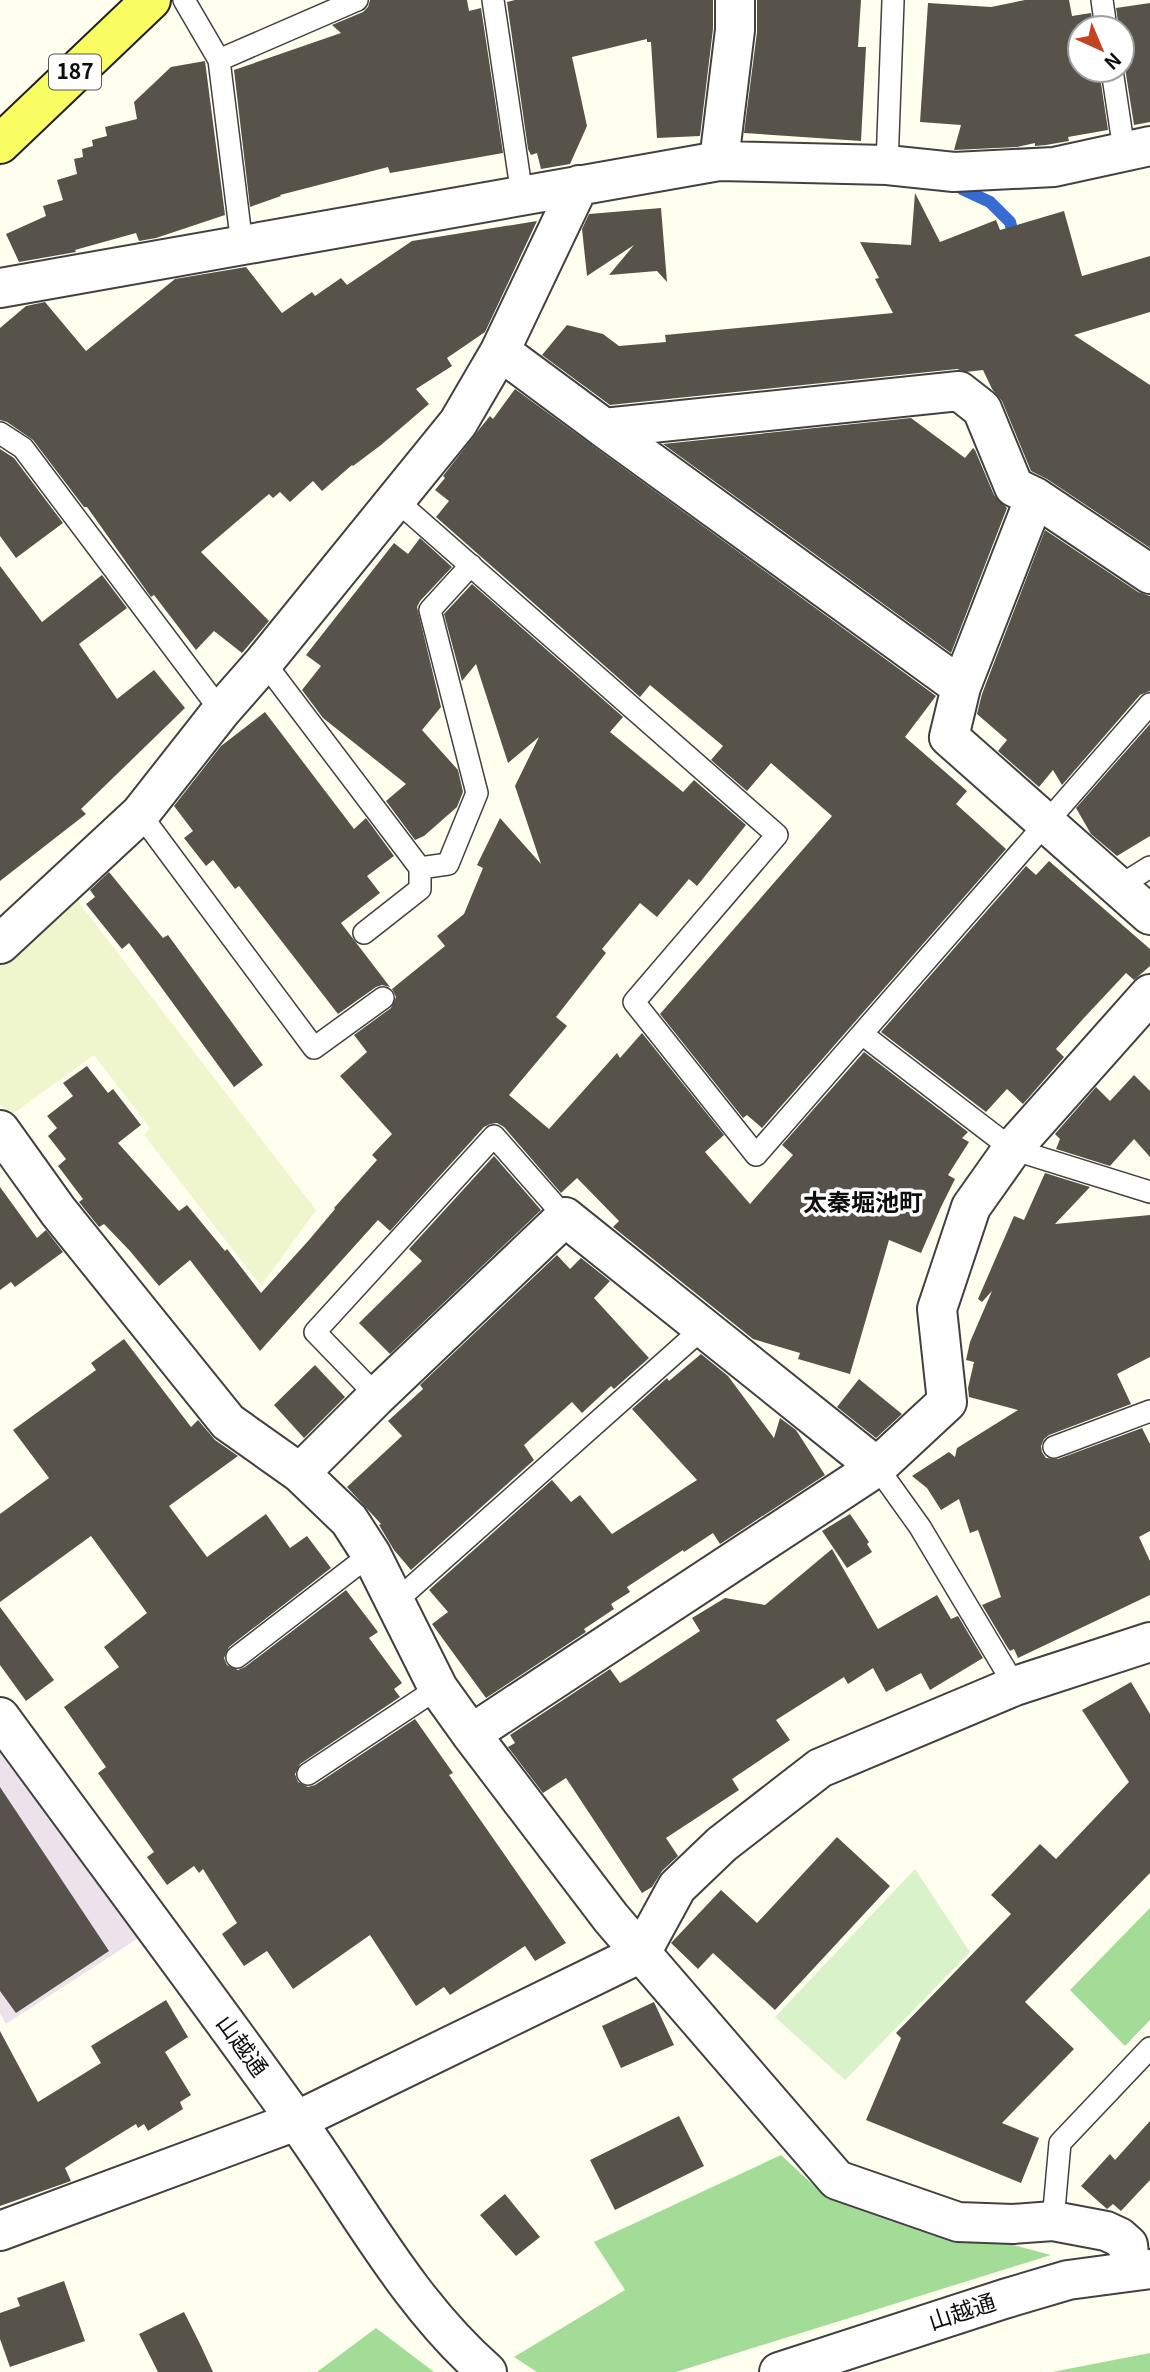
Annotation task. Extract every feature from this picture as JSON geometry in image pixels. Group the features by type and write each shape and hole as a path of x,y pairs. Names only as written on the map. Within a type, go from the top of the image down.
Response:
{"main road":[{"name":"187","path":"0,144 151,0"}],"street":[{"path":"719,160 735,30 735,0"},
{"path":"0,288 719,160 887,164 954,172 1054,167 1137,148"},
{"path":"0,944 140,814 458,423 500,351 579,185"},
{"path":"500,351 961,687"},
{"path":"604,428 959,391 982,410 1014,487 1035,497 1150,574"},
{"path":"1035,497 961,687 949,737 1150,915"},
{"path":"471,1734 877,1467 947,1402 937,1309 971,1207 1012,1149 1150,994"},
{"path":"0,1130 58,1212 228,1422 300,1473 349,1520 371,1554 438,1688 471,1734 611,1918 837,2180 958,2222 1013,2224 1054,2221 1106,2231 1119,2236 1128,2245 1140,2270"},
{"path":"300,1473 565,1217 877,1467"},
{"path":"0,2231 296,2121 641,1952 677,1887 722,1843 820,1768 1015,1686 1146,1652"},
{"name":"山越通","path":"0,1717 296,2121 424,2307 488,2372"},
{"name":"山越通","path":"779,2372 1055,2284 1140,2270"}],"lane":[{"path":"184,0 219,60 242,245"},
{"path":"219,60 357,0"},
{"path":"493,0 522,195"},
{"path":"887,164 893,1"},
{"path":"1116,84 1137,148"},
{"path":"0,433 23,448 221,712"},
{"path":"396,500 777,835 634,1002 756,1155 1150,704"},
{"path":"420,868 448,864 477,793 430,610 471,565"},
{"path":"264,662 420,868 420,889 364,933"},
{"path":"140,814 314,1048 383,998"},
{"path":"1118,887 1150,867"},
{"path":"862,1034 1012,1149 1150,1192"},
{"path":"377,1396 314,1332 495,1136 565,1217"},
{"path":"395,1602 703,1328"},
{"path":"1054,1447 1150,1411"},
{"path":"877,1467 920,1527 1015,1686"},
{"path":"237,1657 371,1554"},
{"path":"308,1774 438,1688"},
{"path":"1054,2221 1060,2143 1150,2048"}],"shaded area":[{"path":"0,1749 140,1937 6,2024 0,2013"}],"green space":[{"path":"73,895 316,1210 261,1286 144,1135 150,1128 94,1055 10,1116 0,1104 0,960"},
{"path":"915,1869 970,1952 845,2080 775,2017"},
{"path":"1150,1908 1150,2020 1125,2046 1070,1990"},
{"path":"781,2155 824,2195 1051,2255 676,2372 537,2372 514,2357 625,2290 594,2242"},
{"path":"376,2328 434,2372 317,2372"},
{"path":"1150,2353 1150,2372 1052,2372"}],"building":[{"path":"370,0 467,0 469,11 481,8 503,153 390,173 388,167 280,195 250,207 234,70 341,33 332,25 363,12"},
{"path":"713,0 713,29 700,136 657,138 651,42 647,42 647,39 572,57 587,126 570,164 541,169 537,153 531,155 528,149 507,2"},
{"path":"757,0 861,0 858,47 866,47 861,141 744,133 757,32"},
{"path":"1025,0 1069,0 1072,14 1066,14 1066,84 1101,84 1108,130 1068,137 1069,141 1046,145 1035,146 1035,143 1017,147 954,150 961,125 920,122 928,3 991,7"},
{"path":"1150,3 1150,122 1134,125 1128,84 1136,84 1136,14 1117,14 1116,8"},
{"path":"205,61 225,215 156,238 139,241 136,233 75,250 76,252 19,262 6,234 46,216 43,206 63,200 57,180 77,174 74,159 83,157 82,149 93,146 92,140 107,136 105,127 137,119 134,102 171,67"},
{"path":"915,193 940,242 996,220 1000,230 1064,211 1082,276 1150,256 1150,312 1074,335 1150,385 1150,548 1031,471 1002,401 992,389 983,370 966,372 957,369 610,405 542,355 567,325 603,334 619,346 666,342 665,335 893,313 860,242 911,245"},
{"path":"661,208 667,282 657,271 609,275 634,245 587,276 582,229 589,214"},
{"path":"537,221 485,332 447,358 452,366 416,389 429,404 322,491 313,481 290,502 280,492 273,498 269,494 201,552 269,621 242,653 214,631 196,650 154,595 151,597 87,507 84,507 33,440 0,420 0,328 26,306 45,302 86,351 175,279 246,267 282,313 312,292 315,296 341,278 347,285 412,241"},
{"path":"515,389 936,696 905,737 967,791 956,804 1006,849 762,1128 747,1115 743,1118 660,1014 832,816 771,763 747,791 711,760 723,746 650,685 640,697 436,517 449,501 435,490 445,478 443,476 490,416 493,419"},
{"path":"911,418 965,458 973,448 994,495 1007,508 951,653 663,444"},
{"path":"0,449 14,458 63,523 16,558 0,536"},
{"path":"1045,530 1138,592 1150,596 1150,691 1140,695 1062,785 1053,770 1039,787 998,751 1007,740 977,714 982,694"},
{"path":"420,538 452,567 417,607 441,707 422,730 458,770 463,792 457,807 424,836 415,840 386,801 406,784 323,718 302,690 321,666 306,655 394,543 408,554"},
{"path":"0,566 42,622 102,575 127,608 79,644 117,699 154,670 185,708 81,809 86,814 0,881"},
{"path":"472,584 623,717 610,732 683,792 694,780 746,825 697,886 689,879 657,917 640,903 602,949 606,953 556,1017 567,1026 509,1095 549,1129 617,1053 620,1058 642,1033 724,1135 705,1152 750,1204 793,1155 782,1145 864,1052 968,1132 962,1138 969,1142 948,1175 955,1179 921,1253 889,1240 850,1374 798,1359 800,1353 753,1339 613,1227 619,1221 577,1178 561,1193 504,1127 497,1123 484,1127 390,1231 378,1220 260,1351 190,1260 159,1286 104,1224 99,1227 79,1202 83,1199 58,1166 66,1159 48,1136 57,1128 47,1116 73,1096 63,1083 87,1066 108,1093 113,1089 141,1125 118,1143 179,1211 187,1205 225,1251 227,1249 261,1293 377,1160 372,1155 392,1134 340,1076 367,1052 354,1035 391,1008 396,997 392,989 445,946 437,936 464,914 483,868 477,865 500,818 541,864 515,786 539,737 508,763 476,664 462,681 444,614"},
{"path":"265,712 354,829 366,818 394,856 367,876 380,893 341,923 390,987 376,987 338,1014 239,886 235,889 213,860 206,866 184,838 193,831 174,806 221,746"},
{"path":"1150,724 1150,836 1117,856 1091,834 1076,808"},
{"path":"1049,861 1150,949 1150,966 1134,980 1126,973 1083,1019 1056,1049 1064,1057 1023,1104 1007,1089 986,1112 881,1032 1026,866 1036,875"},
{"path":"109,872 163,938 168,935 263,1065 234,1087 129,943 122,949 86,904 95,897 90,890"},
{"path":"1134,1075 1150,1091 1150,1157 1134,1139 1110,1166 1056,1149 1060,1139 1055,1134 1096,1087 1110,1101"},
{"path":"494,1156 541,1210 390,1354 359,1323 422,1261 409,1249"},
{"path":"1045,1173 1090,1187 1055,1224 1150,1215 1150,1357 1117,1374 1131,1404 1049,1435 1041,1446 1046,1458 1058,1459 1142,1428 1150,1444 1150,1531 1139,1537 1150,1561 1150,1595 1018,1658 1014,1649 1010,1651 982,1605 1001,1597 978,1530 970,1533 959,1499 941,1510 927,1488 912,1476 949,1452 955,1457 957,1448 1018,1410 969,1397 968,1388 974,1362 966,1360 970,1342 992,1291 982,1302 978,1299 1014,1216 1024,1220"},
{"path":"0,1187 37,1238 46,1230 63,1252 15,1287 11,1282 0,1290"},
{"path":"557,1255 570,1269 581,1258 610,1281 594,1298 649,1358 614,1389 611,1386 582,1413 572,1402 524,1445 534,1460 411,1570 394,1550 379,1525 381,1524 347,1487 402,1436 388,1421 423,1389 420,1385"},
{"path":"124,1339 191,1427 198,1420 215,1440 238,1456 169,1506 207,1557 266,1514 290,1548 307,1536 331,1568 229,1647 224,1658 227,1665 238,1670 245,1667 346,1590 378,1632 369,1638 402,1683 394,1689 400,1697 300,1764 295,1774 298,1782 308,1787 315,1785 415,1719 453,1773 449,1775 566,1943 535,1961 525,1946 450,1995 444,1987 416,2006 370,1935 293,1989 267,1951 244,1966 222,1934 237,1923 203,1869 199,1873 194,1866 167,1885 147,1857 154,1852 98,1773 106,1767 64,1707 119,1667 104,1647 147,1613 91,1536 0,1602 0,1514 49,1478 13,1430 96,1370 91,1363"},
{"path":"701,1354 728,1376 774,1438 780,1418 796,1430 825,1475 720,1544 713,1533 684,1552 683,1550 627,1587 630,1592 611,1604 614,1609 584,1629 586,1632 486,1698 432,1624 448,1612 429,1590 552,1480 571,1502 580,1495 612,1534 697,1480 632,1409 667,1378 669,1381"},
{"path":"315,1365 345,1397 304,1438 274,1405"},
{"path":"859,1379 902,1414 876,1438 837,1407"},
{"path":"850,1514 869,1542 867,1544 872,1552 847,1568 822,1531"},
{"path":"832,1549 878,1629 937,1595 951,1619 958,1616 983,1658 930,1690 921,1673 886,1692 873,1668 848,1684 844,1677 776,1720 790,1740 732,1779 739,1790 666,1838 678,1856 662,1871 652,1887 642,1893 566,1778 543,1793 508,1747 515,1743 510,1735 610,1669 620,1683 627,1679 700,1631 692,1618 725,1598 765,1605"},
{"path":"0,1607 54,1680 26,1701 0,1665"},
{"path":"1131,1682 1150,1714 1150,1873 1025,2002 1074,2049 1002,2123 1039,2138 1021,2183 866,2120 901,2038 896,2033 1011,1914 991,1895 1040,1844 1056,1859 1129,1782 1082,1710"},
{"path":"0,1787 109,1951 16,2013 0,1991"},
{"path":"837,1837 890,1886 775,2010 713,1953 698,1969 671,1943 721,1890 757,1923"},
{"path":"166,2000 188,2037 165,2052 191,2095 180,2102 183,2109 148,2131 144,2124 138,2128 136,2124 71,2164 65,2168 71,2181 0,2206 0,2031 38,2102 101,2063 91,2046"},
{"path":"654,2002 674,2045 621,2068 602,2026"},
{"path":"679,2116 704,2166 615,2210 590,2160"},
{"path":"1150,2121 1150,2180 1121,2211 1113,2204 1107,2209 1081,2186 1110,2154 1115,2160"},
{"path":"505,2194 540,2237 516,2256 480,2215"},
{"path":"64,2281 85,2341 10,2367 0,2339 0,2313 20,2306 17,2298"},
{"path":"184,2312 213,2372 158,2372 139,2334"}],"waterway":[{"path":"962,189 990,202 1010,222 1015,241"}],"district":[{"name":"太秦堀池町","path":"863,1203"}]}
